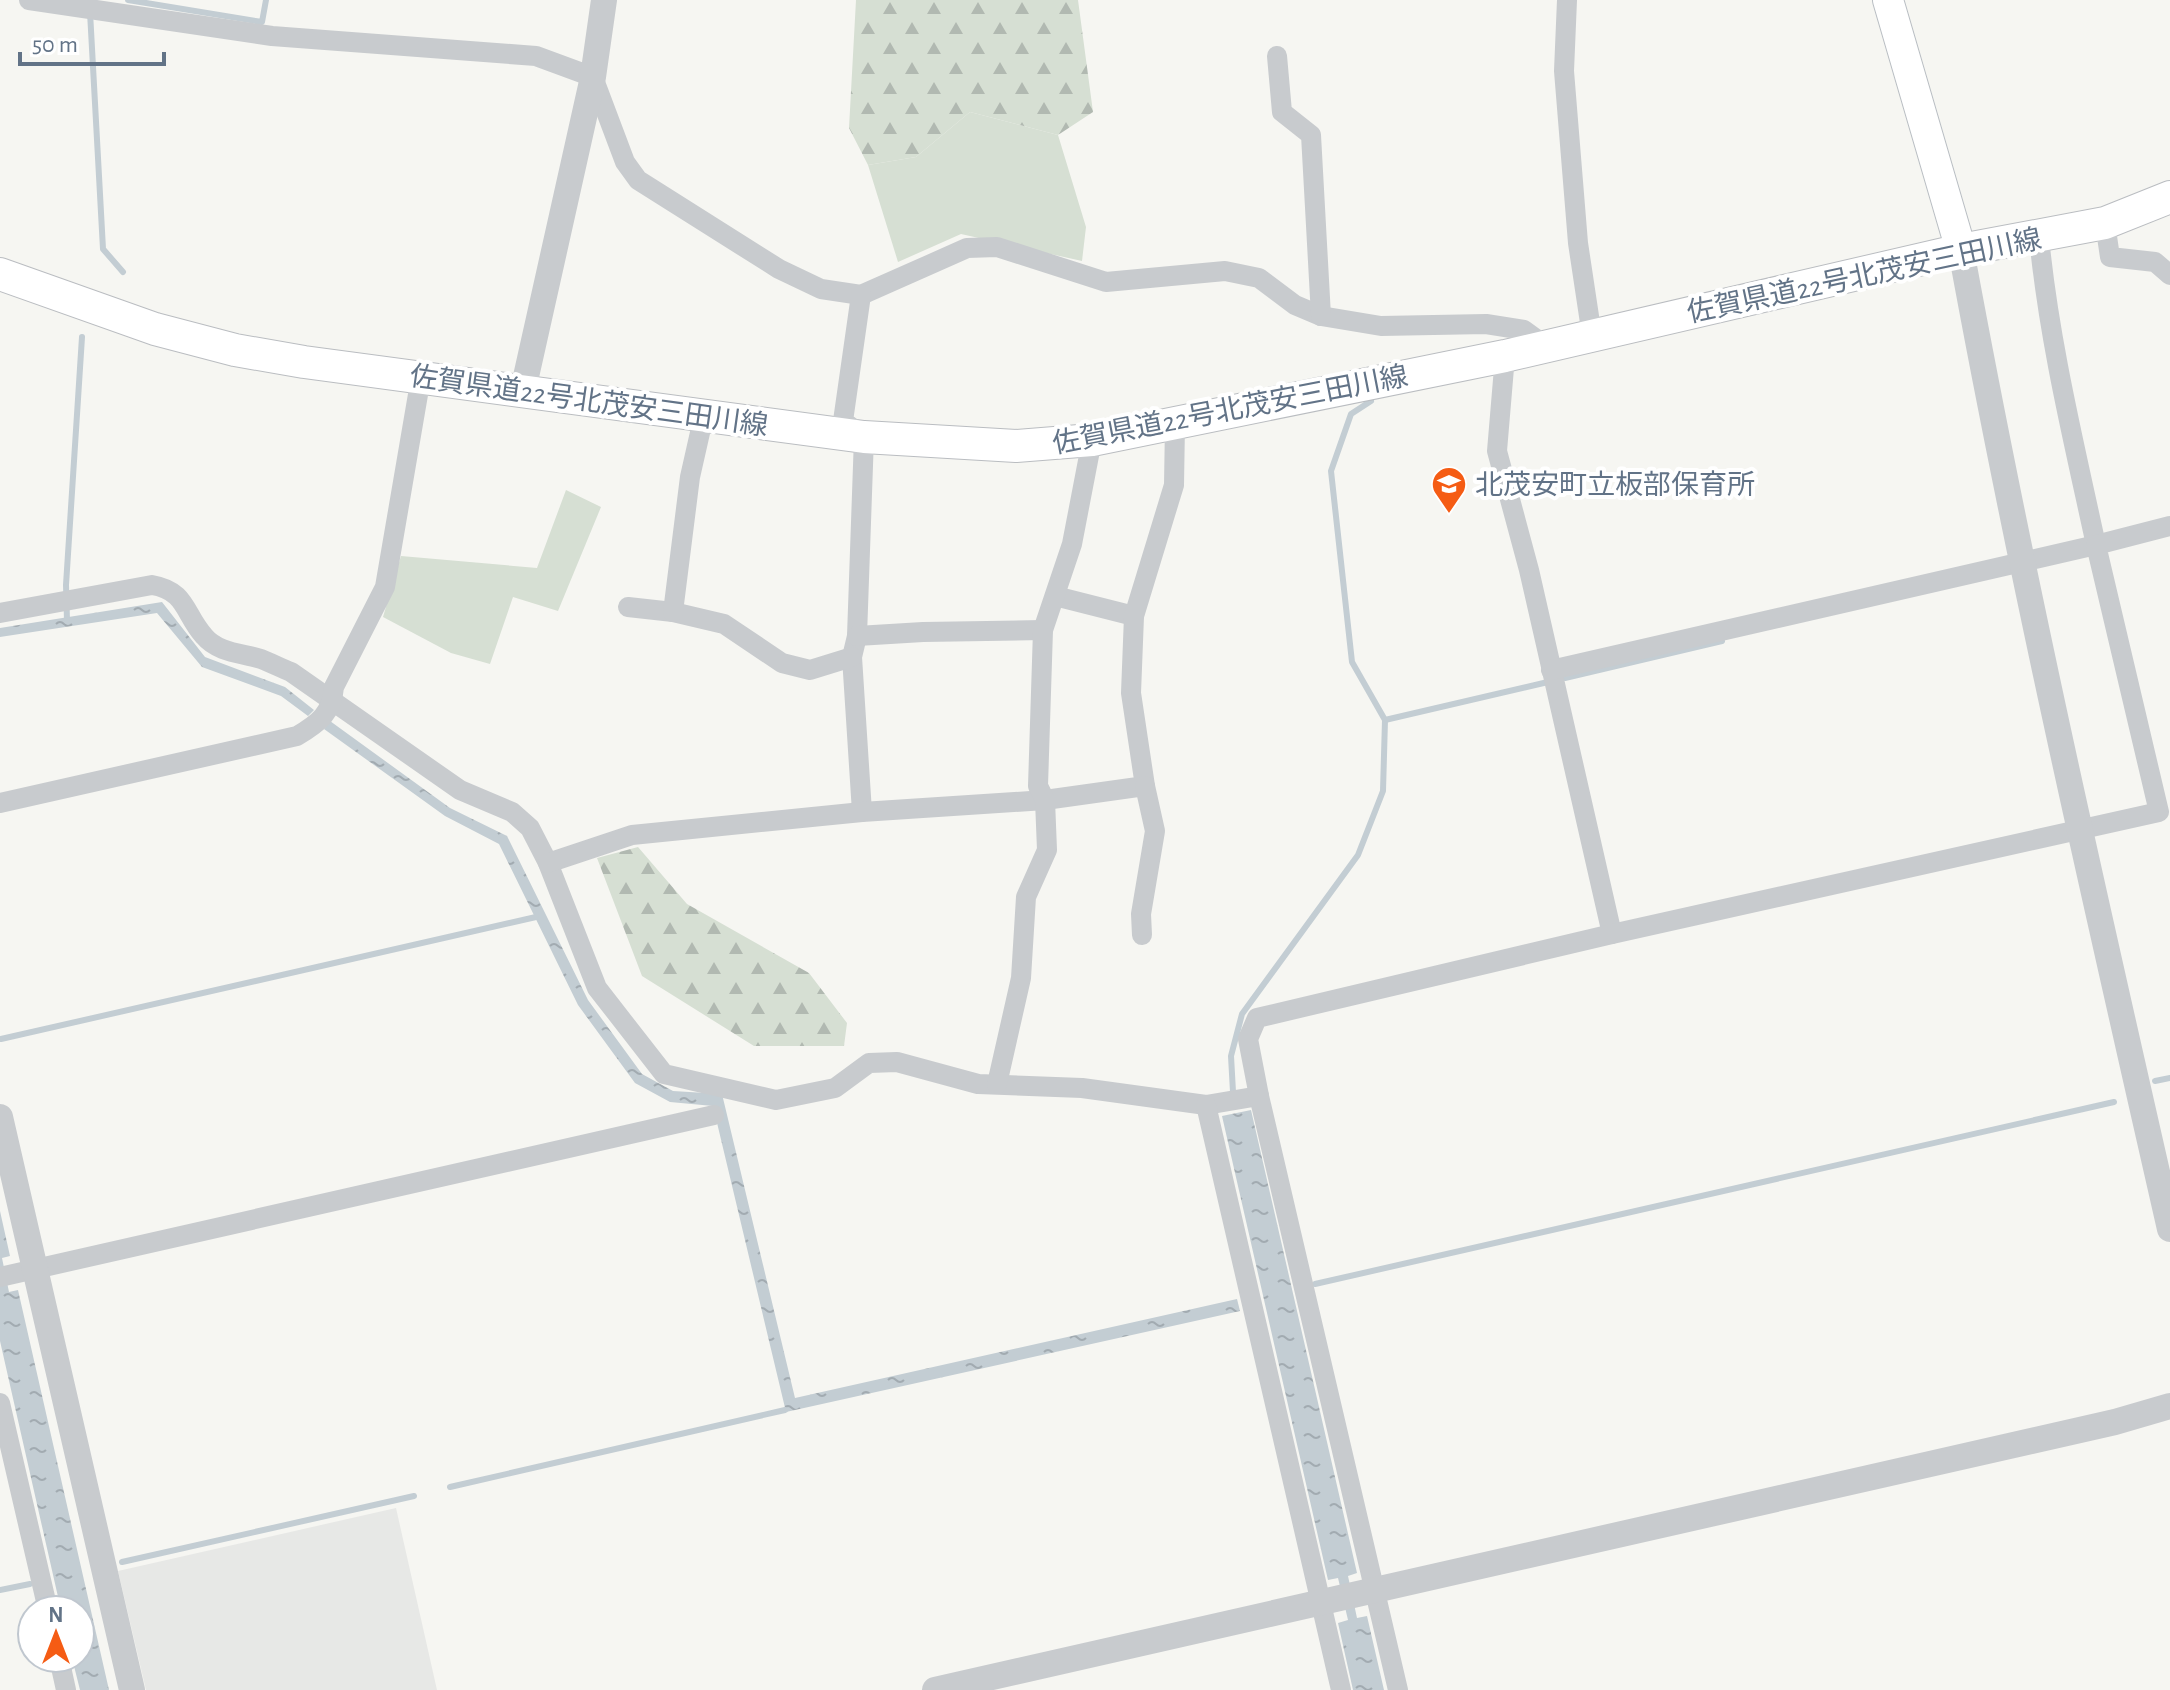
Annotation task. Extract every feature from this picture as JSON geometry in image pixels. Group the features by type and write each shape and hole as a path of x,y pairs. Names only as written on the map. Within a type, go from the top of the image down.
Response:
{"main road":[{"path":"1888,0 1961,250"},
{"name":"佐賀県道22号北茂安三田川線","path":"0,274 155,329 235,350 864,437 1016,446 1092,440 1505,356 1961,250 2105,223 2170,197"}],"street":[{"path":"29,0 67,3 272,36 536,56 593,77 625,162 638,180 779,269 821,289 861,295 967,248 997,247 1106,282 1225,271 1259,278 1295,305 1321,316 1381,326 1486,324 1524,330 1546,346"},
{"path":"523,390 593,77 604,0"},
{"path":"1567,0 1564,71 1578,243 1592,336"},
{"path":"1277,56 1282,112 1311,135 1321,316"},
{"path":"2105,223 2110,257 2155,262 2170,275"},
{"path":"1341,1690 1348,1596 1248,1039 1257,1018 1612,934 2159,812 2062,390 2039,237"},
{"path":"1961,250 2021,561 2170,1229"},
{"path":"861,295 843,421 864,437 857,636 852,657 862,812"},
{"path":"1505,356 1497,451 1529,570 1612,934"},
{"path":"0,803 297,736 325,714 334,687 385,587 421,377"},
{"path":"673,612 690,477 704,415"},
{"path":"1142,935 1141,914 1155,831 1131,693 1134,616 1174,485 1175,424"},
{"path":"997,1084 1021,978 1026,897 1047,850 1045,800 1038,786 1043,630 1072,544 1092,440"},
{"path":"1551,670 2170,526"},
{"path":"0,613 152,585 169,588 179,597 204,637 225,650 261,659 291,672 325,714 460,790 512,812 530,828 548,863 597,988 664,1074 776,1100 835,1088 869,1063 897,1062 978,1084 1082,1088 1206,1105 1259,1096"},
{"path":"1055,596 1134,616"},
{"path":"628,607 673,612 724,624 782,663 810,670 852,657"},
{"path":"857,636 1043,630"},
{"path":"548,863 632,835 862,812 1045,800 1145,786"},
{"path":"1206,1105 1348,1596 1398,1690"},
{"path":"4,1276 714,1115"},
{"path":"0,1117 132,1690"},
{"path":"0,1403 44,1594"},
{"path":"935,1690 2099,1425 2170,1406"}],"shaded area":[{"path":"396,1508 437,1690 146,1690 118,1571"}],"green space":[{"path":"856,0 1078,0 1093,112 1058,135 970,112 916,157 868,165 849,128"},
{"path":"970,112 1058,135 1086,227 1082,261 961,234 898,262 868,165 916,157"},
{"path":"566,490 601,507 558,611 513,597 490,664 451,653 383,617 401,556 537,568"},
{"path":"638,847 687,904 809,973 847,1023 844,1046 754,1046 642,976 597,858"}],"water":[{"path":"162,602 205,657 285,687 314,710 308,716 281,696 202,667 157,613 0,637 0,628"},
{"path":"330,721 450,808 507,836 588,1000 642,1074 673,1091 722,1094 795,1398 1237,1299 1240,1311 786,1412 713,1106 670,1102 635,1083 578,1005 499,844 445,816 324,729"},
{"path":"1251,1110 1357,1573 1348,1576 1357,1618 1367,1616 1384,1690 1353,1690 1338,1623 1348,1620 1338,1578 1328,1580 1222,1116"},
{"path":"0,1211 10,1256 2,1258 9,1292 18,1290 87,1594 57,1594 0,1341"},
{"path":"96,1633 109,1690 80,1690 76,1674 96,1674"}],"waterway":[{"path":"128,0 262,22 266,0"},
{"path":"90,12 103,249 123,272"},
{"path":"67,621 66,585 82,337"},
{"path":"1233,1092 1231,1056 1242,1014 1358,855 1383,791 1385,720 1352,662 1331,471 1351,414 1371,401"},
{"path":"1565,678 1722,641"},
{"path":"1385,720 1548,682"},
{"path":"1,1039 536,917"},
{"path":"2155,1081 2170,1078"},
{"path":"1315,1284 2114,1102"},
{"path":"450,1487 785,1410"},
{"path":"122,1562 414,1496"},
{"path":"0,1590 30,1584"}],"place":[{"name":"北茂安町立板部保育所","path":"1449,515"}]}
